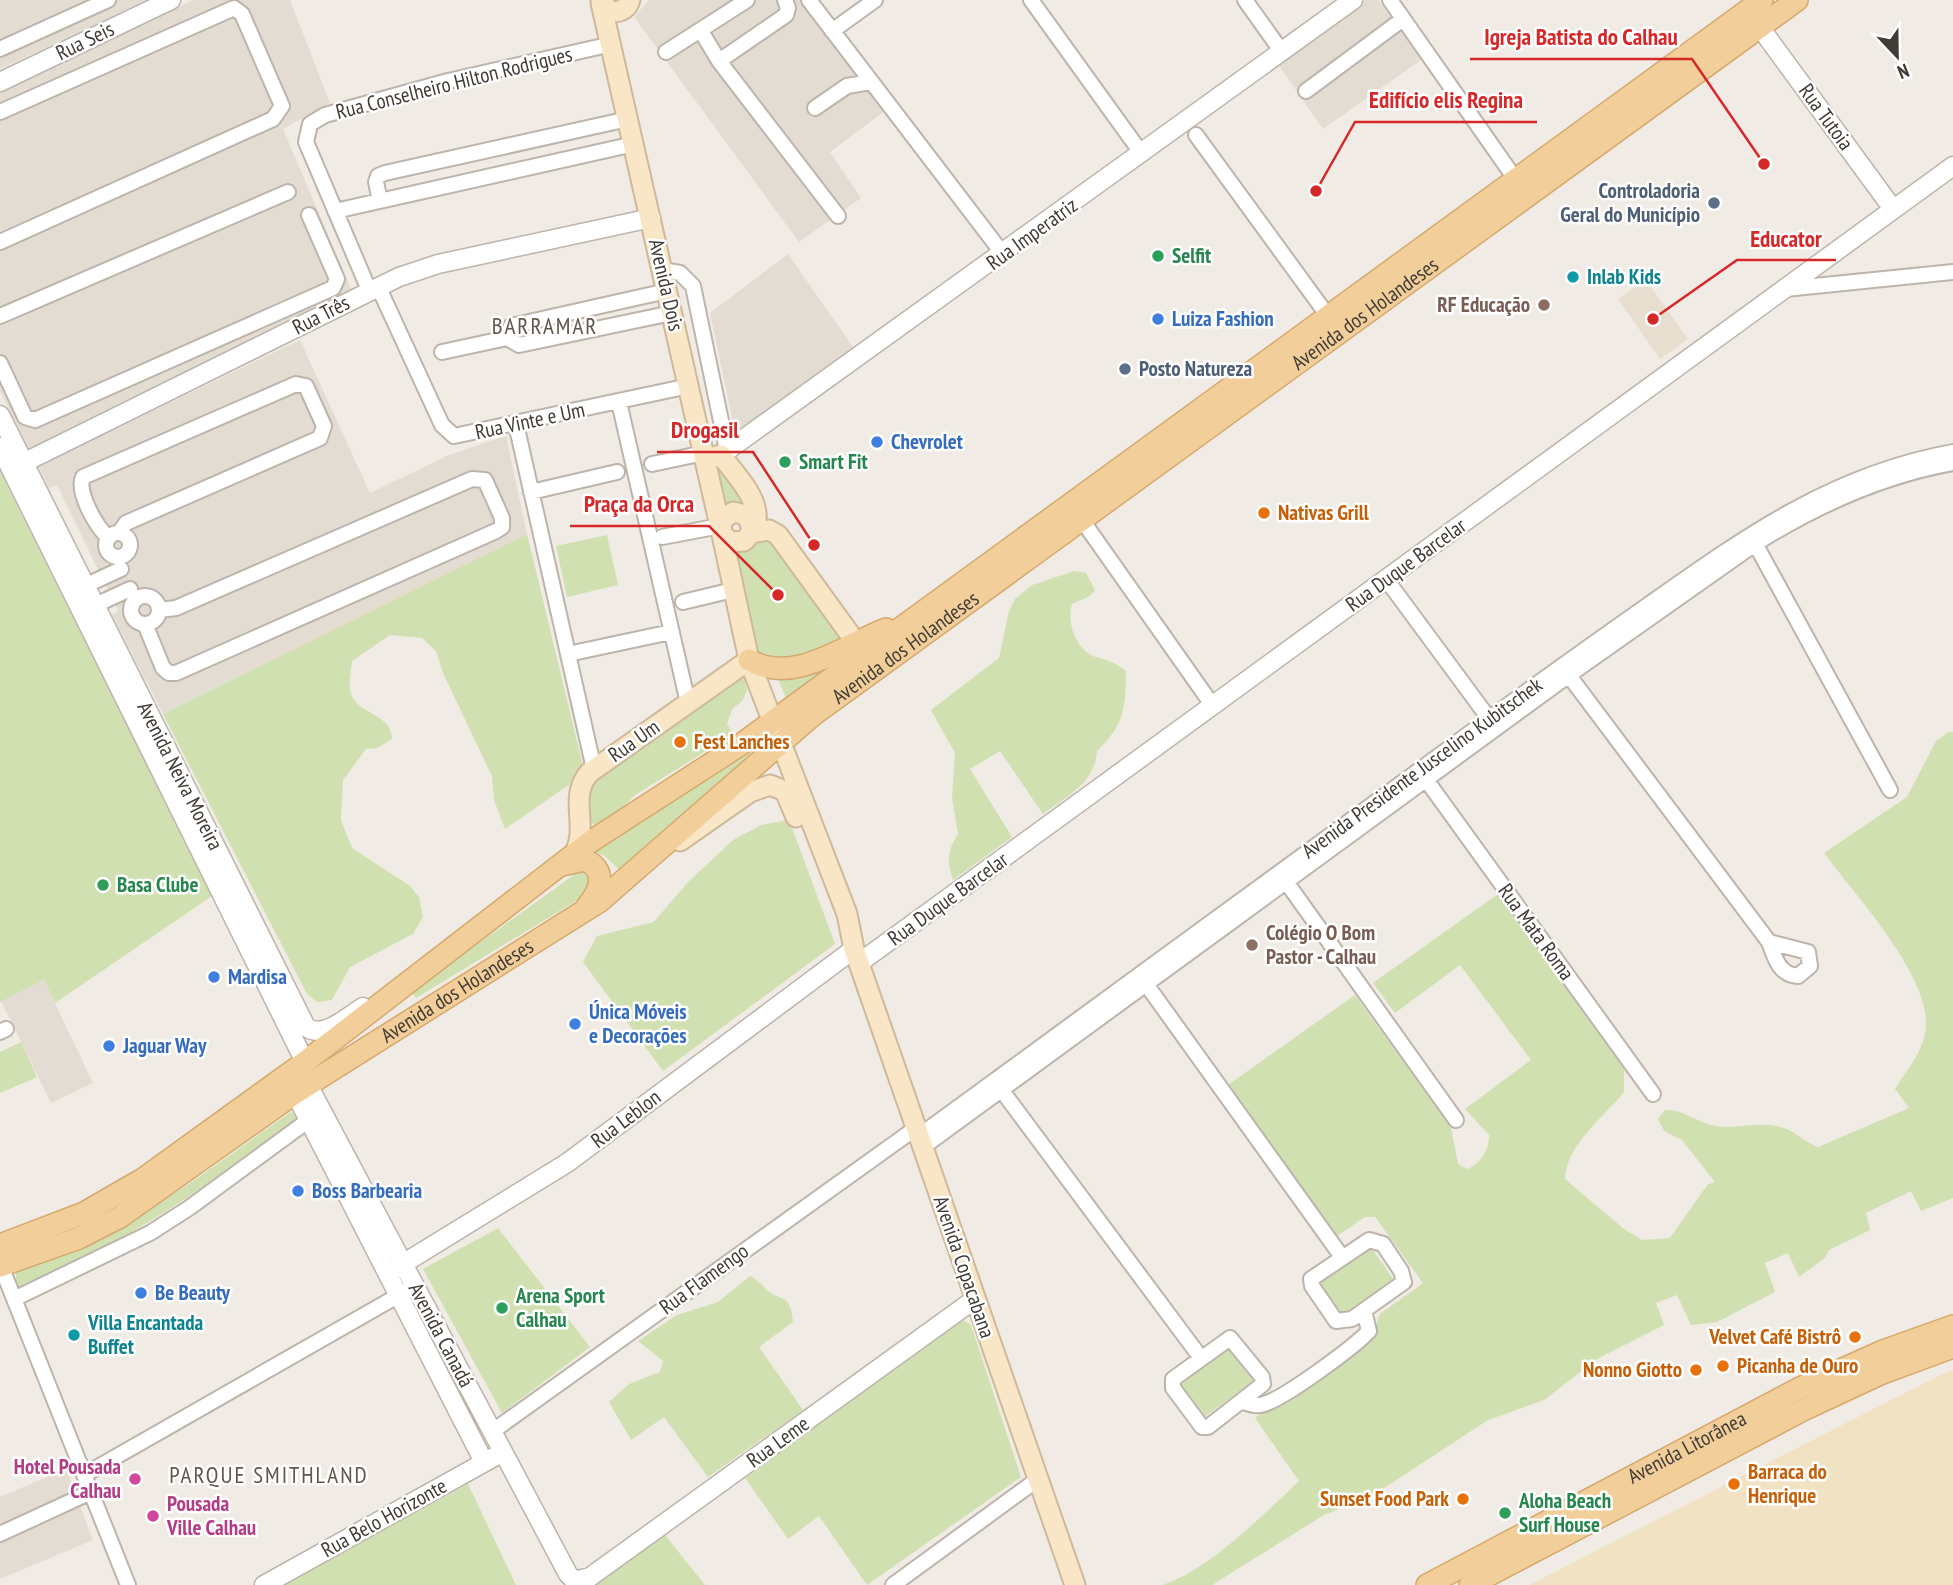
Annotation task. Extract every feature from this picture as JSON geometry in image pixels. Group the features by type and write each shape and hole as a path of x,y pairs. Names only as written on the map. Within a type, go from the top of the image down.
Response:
{"main road":[{"name":"Avenida dos Holandeses","path":"1,1251 104,1226 167,1186 302,1089 576,916 631,876 859,648 917,616 1762,0"},
{"name":"Avenida dos Holandeses","path":"1,1251 122,1192 305,1062 412,977 630,814 743,743 777,731 886,662 1797,0"},
{"path":"601,1 608,10 629,4"},
{"name":"Avenida Dois","path":"601,1 689,386 714,454 734,536 733,590 749,660 777,731"},
{"name":"Avenida Dois","path":"612,44 614,27 629,4"},
{"path":"714,454 757,507 758,518 734,536"},
{"path":"734,536 769,530 778,535 859,648 886,662"},
{"path":"749,660 772,668 798,667 859,648"},
{"name":"Rua Um","path":"575,853 581,835 578,793 584,779 594,769 749,660"},
{"name":"Avenida Copacabana","path":"777,731 848,914 857,956 1075,1585"},
{"name":"Avenida Copacabana","path":"631,876 750,792 769,785 776,786 789,797 836,920 857,956"},
{"path":"554,869 583,860 593,864 599,873 596,894 576,916"},
{"name":"Avenida Litorânea","path":"1427,1585 1798,1389 1884,1351 1953,1326"},
{"name":"Avenida Litorânea","path":"1471,1585 1807,1408 1880,1374 1953,1347"}],"street":[{"path":"0,48 108,0"},
{"name":"Rua Seis","path":"0,82 171,0"},
{"path":"667,52 747,0"},
{"path":"719,61 786,15 788,8 785,0"},
{"path":"809,0 1003,254"},
{"path":"832,31 875,0"},
{"path":"1031,0 1142,154"},
{"path":"1245,0 1282,52"},
{"name":"Rua Imperatriz","path":"714,454 1003,254 1353,0"},
{"path":"1390,0 1516,180"},
{"path":"0,112 234,8 242,14 282,106 273,119 0,242"},
{"path":"1306,91 1403,19"},
{"name":"Rua Tutoia","path":"1759,26 1893,209"},
{"path":"701,31 719,61 838,216"},
{"name":"Rua Conselheiro Hilton Rodrigues","path":"373,288 335,211 306,142 307,130 315,120 448,81 612,44"},
{"path":"815,108 847,86 871,82"},
{"path":"380,201 376,182 378,176 628,119"},
{"path":"1196,135 1328,316"},
{"path":"335,211 634,144"},
{"name":"Rua Duque Barcelar","path":"857,956 1213,706 1953,166"},
{"path":"0,316 288,192"},
{"path":"0,363 25,417 32,420 333,288 337,279 309,215"},
{"name":"Rua Três","path":"18,466 373,288 438,264 651,218"},
{"path":"652,464 714,454 693,286 680,273 662,270"},
{"path":"1785,289 1953,272"},
{"name":"Rua Vinte e Um","path":"373,288 447,432 454,436 689,386"},
{"path":"507,338 511,326 667,291"},
{"path":"442,352 507,338 519,345 672,313"},
{"path":"114,536 100,530 81,488 83,477 296,384 306,386 324,426 320,438 126,523 114,536 107,549 120,563 132,595 132,613 137,621 145,624 153,621 159,610"},
{"path":"619,402 688,703"},
{"name":"Avenida Neiva Moreira","path":"0,415 18,466 78,589 306,1027 314,1031 326,1030 412,977"},
{"path":"516,424 594,769"},
{"name":"Avenida Neiva Moreira","path":"0,447 18,466"},
{"name":"Avenida Presidente Juscelino Kubitschek","path":"919,1137 998,1085 1565,671 1807,500 1917,458 1953,452"},
{"name":"Avenida Presidente Juscelino Kubitschek","path":"1752,539 1851,492 1898,475 1953,463"},
{"path":"531,492 617,472"},
{"path":"145,624 163,668 169,673 176,673 496,531 502,527 502,518 485,481 472,478 176,608 159,610"},
{"path":"1082,520 1213,706"},
{"path":"662,537 734,536"},
{"path":"1752,539 1890,790"},
{"path":"78,589 120,563"},
{"path":"1386,579 1492,724"},
{"path":"683,602 733,590"},
{"path":"88,608 132,595 152,598 159,610"},
{"name":"Avenida Neiva Moreira","path":"88,608 305,1062"},
{"path":"568,654 671,632"},
{"path":"1565,671 1769,942"},
{"name":"Rua Mata Roma","path":"1422,775 1653,1094"},
{"path":"1283,877 1456,1120"},
{"name":"Rua Leblon","path":"396,1269 567,1163 857,956"},
{"path":"1143,979 1342,1257"},
{"path":"998,1085 1201,1358"},
{"name":"Avenida Canadá","path":"302,1089 407,1290 484,1462"},
{"path":"14,1299 150,1233 189,1208 316,1115"},
{"name":"Rua Flamengo","path":"493,1431 919,1137"},
{"path":"1368,1240 1376,1240 1383,1244 1404,1277 1400,1287 1364,1311 1348,1321 1336,1321 1312,1286 1311,1279 1368,1240"},
{"path":"1,1251 14,1299 128,1585"},
{"path":"84,1475 407,1290"},
{"name":"Avenida Canadá","path":"407,1290 493,1431 568,1574 578,1581"},
{"name":"Rua Leme","path":"578,1581 590,1577 975,1299"},
{"path":"1243,1402 1256,1406 1272,1401 1355,1344 1369,1331 1364,1311"},
{"path":"1227,1339 1235,1341 1263,1381 1262,1388 1208,1427 1199,1425 1172,1383 1201,1358 1227,1339"},
{"name":"Rua Belo Horizonte","path":"264,1585 503,1452"},
{"path":"893,1585 1038,1479"},
{"path":"0,1534 91,1492"}],"shaded area":[{"path":"0,0 148,0 0,69"},
{"path":"193,0 290,0 330,103 283,129 352,291 29,449 0,391 0,92"},
{"path":"649,0 802,0 886,110 830,152 861,198 799,242 634,17"},
{"path":"1365,0 1378,0 1421,60 1323,129 1277,63"},
{"path":"788,254 853,347 735,432 710,313"},
{"path":"1646,280 1688,339 1660,359 1618,299"},
{"path":"300,340 370,493 449,455 506,436 527,534 163,714 112,615 118,611 57,485 49,488 38,466"},
{"path":"44,980 93,1083 51,1103 1,1001"},
{"path":"66,1469 93,1540 0,1579 0,1497"}],"green space":[{"path":"720,467 744,501 728,510 725,510 716,471"},
{"path":"0,471 212,896 55,1003 44,980 0,1002"},
{"path":"527,534 583,766 570,784 505,829 494,800 492,776 443,673 436,651 422,638 390,635 352,661 350,690 353,698 386,723 392,739 377,748 366,749 343,780 341,820 352,848 410,886 419,897 423,917 413,934 350,967 332,1000 317,1002 307,994 163,714"},
{"path":"768,534 841,636 802,656 783,658 759,655 754,648 735,550"},
{"path":"607,535 618,585 567,597 556,546"},
{"path":"1074,571 1086,573 1095,590 1090,596 1072,604 1070,619 1074,635 1089,654 1126,671 1122,715 1113,732 1097,751 1091,772 1085,780 1070,795 1043,814 1000,751 970,769 1012,837 953,880 949,857 958,834 952,797 955,753 931,710 999,658 1009,611 1015,599 1032,585"},
{"path":"842,660 787,700 776,674"},
{"path":"738,676 745,679 747,691 742,701 732,709 727,724 732,732 727,743 706,751 635,795 616,814 597,825 593,824 585,811 589,781"},
{"path":"1953,732 1953,1198 1921,1211 1911,1191 1866,1213 1870,1230 1829,1250 1825,1258 1799,1277 1788,1253 1765,1263 1775,1292 1717,1322 1691,1325 1677,1295 1656,1303 1664,1325 1597,1359 1544,1400 1488,1420 1375,1494 1324,1515 1212,1585 1162,1585 1198,1568 1216,1555 1253,1525 1299,1481 1255,1418 1371,1340 1380,1314 1423,1283 1375,1217 1365,1217 1337,1236 1228,1085 1355,995 1451,1128 1458,1164 1467,1169 1476,1164 1486,1151 1489,1135 1465,1109 1531,1060 1460,965 1395,1013 1373,983 1498,894 1624,1069 1624,1092 1579,1143 1567,1167 1565,1179 1624,1229 1642,1240 1670,1238 1708,1184 1715,1182 1682,1140 1664,1131 1658,1119 1665,1110 1716,1126 1773,1125 1791,1131 1818,1147 1909,1108 1895,1089 1923,1041 1926,1022 1923,1002 1902,957 1824,853 1907,797 1936,741"},
{"path":"740,754 752,754 619,870 605,856 590,851"},
{"path":"789,820 835,944 663,1071 583,962 597,936 654,922 687,883 733,840 761,825"},
{"path":"578,872 591,878 586,895 416,998 411,992"},
{"path":"21,1042 37,1077 0,1093 0,1052"},
{"path":"291,1112 301,1117 164,1212 92,1254 16,1290 16,1270 53,1259 124,1225 194,1181"},
{"name":"Arena Sport Calhau","path":"498,1228 590,1347 502,1413 423,1269"},
{"path":"1370,1246 1394,1280 1343,1315 1318,1282"},
{"path":"750,1276 790,1306 793,1322 759,1347 803,1410 708,1477 664,1417 631,1440 609,1402 629,1384 660,1372 663,1361 638,1341 677,1315 718,1302"},
{"path":"965,1321 971,1325 1021,1477 867,1585 819,1516 788,1539 745,1478 958,1322"},
{"path":"1228,1349 1253,1381 1203,1418 1178,1385"},
{"path":"468,1484 516,1585 283,1585"},
{"path":"665,1535 705,1585 593,1585"}],"sand":[{"path":"1953,1370 1953,1585 1529,1585 1946,1372"}],"place":[{"name":"Igreja Batista do Calhau","path":"1764,164"},
{"name":"Edifício elis Regina","path":"1316,191"},
{"name":"Controladoria Geral do Município","path":"1714,203"},
{"name":"Selfit","path":"1158,256"},
{"name":"Inlab Kids","path":"1573,277"},
{"name":"RF Educação","path":"1544,305"},
{"name":"Luiza Fashion","path":"1158,319"},
{"name":"Educator","path":"1653,319"},
{"name":"Posto Natureza","path":"1125,369"},
{"name":"Chevrolet","path":"877,442"},
{"name":"Smart Fit","path":"785,462"},
{"name":"Nativas Grill","path":"1264,513"},
{"name":"Drogasil","path":"814,545"},
{"name":"Praça da Orca","path":"778,595"},
{"name":"Fest Lanches","path":"680,742"},
{"name":"Basa Clube","path":"103,885"},
{"name":"Colégio O Bom Pastor - Calhau","path":"1252,945"},
{"name":"Mardisa","path":"214,977"},
{"name":"Única Móveis e Decorações","path":"575,1024"},
{"name":"Jaguar Way","path":"109,1046"},
{"name":"Boss Barbearia","path":"298,1191"},
{"name":"Be Beauty","path":"141,1293"},
{"name":"Arena Sport Calhau","path":"502,1308"},
{"name":"Villa Encantada Buffet","path":"74,1335"},
{"name":"Velvet Café Bistrô","path":"1855,1337"},
{"name":"Picanha de Ouro","path":"1723,1366"},
{"name":"Nonno Giotto","path":"1696,1370"},
{"name":"Hotel Pousada Calhau","path":"135,1479"},
{"name":"Barraca do Henrique","path":"1734,1484"},
{"name":"Sunset Food Park","path":"1463,1499"},
{"name":"Aloha Beach Surf House","path":"1505,1513"},
{"name":"Pousada Ville Calhau","path":"153,1516"}],"district":[{"name":"BARRAMAR","path":"545,326"},
{"name":"PARQUE SMITHLAND","path":"269,1475"}]}
